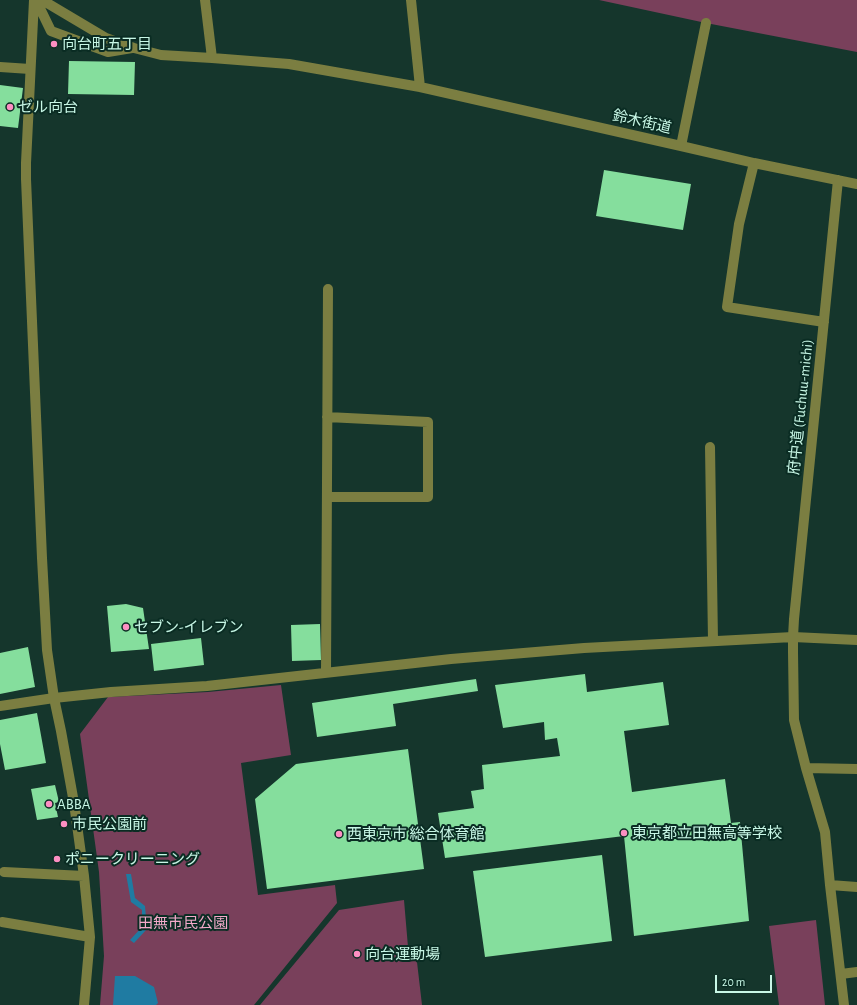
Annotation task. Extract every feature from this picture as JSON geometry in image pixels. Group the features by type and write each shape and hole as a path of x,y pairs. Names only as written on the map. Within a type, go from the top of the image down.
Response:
{"street":[{"path":"35,0 51,31 108,52 134,48"},
{"path":"35,0 30,70 26,179 47,650 54,698 74,803 84,876 90,937 84,1005"},
{"name":"鈴木街道","path":"42,0 106,38 134,48 161,55 289,64 420,87 754,163 857,184"},
{"path":"206,0 212,58"},
{"path":"411,0 420,87"},
{"path":"681,146 706,22"},
{"path":"0,66 30,70"},
{"path":"754,163 738,224 727,307 824,322"},
{"name":"府中道 (Fuchuu-michi)","path":"838,180 793,637 794,720 806,768 825,832 844,1005"},
{"path":"326,673 328,289"},
{"path":"327,417 428,422 428,497 327,497"},
{"path":"710,447 713,641"},
{"path":"0,706 110,692 207,686 451,658 568,649 793,637 857,640"},
{"path":"806,768 857,769"},
{"path":"4,872 84,876"},
{"path":"830,885 857,887"},
{"path":"2,922 90,937"},
{"path":"840,974 857,972"}],"green space":[{"path":"599,0 857,0 857,52 706,23"},
{"name":"田無市民公園","path":"281,685 291,755 241,763 258,895 335,885 337,903 254,1005 100,1005 104,956 99,872 80,734 108,697 208,692"},
{"name":"向台運動場","path":"404,900 408,947 417,962 422,1005 260,1005 339,910"},
{"path":"816,920 825,1005 779,1005 769,926"}],"water":[{"path":"126,874 131,874 135,898 145,906 147,929 134,943 130,940 142,927 142,910 131,902"},
{"path":"115,976 135,976 154,987 158,1003 156,1005 113,1005"}],"building":[{"path":"69,61 135,62 134,95 68,94"},
{"name":"ゼル向台","path":"0,85 23,88 18,128 0,126"},
{"path":"604,170 691,184 683,230 596,216"},
{"path":"126,604 143,608 149,649 111,652 107,606"},
{"path":"320,624 321,660 292,661 291,625"},
{"path":"201,638 204,665 154,671 151,644"},
{"path":"28,647 35,687 0,694 0,653"},
{"path":"585,674 587,692 663,682 669,725 624,731 632,792 725,779 731,823 740,822 749,921 634,936 624,836 445,858 438,813 474,808 471,791 484,789 482,765 560,756 557,738 545,740 544,722 503,728 495,685"},
{"path":"476,679 478,691 393,704 396,726 317,737 312,703"},
{"path":"37,713 46,763 5,770 0,744 0,720"},
{"name":"西東京市 総合体育館","path":"408,749 424,869 267,889 255,799 296,764"},
{"path":"55,785 59,802 55,803 58,817 37,820 31,789"},
{"path":"602,855 612,941 485,957 473,871"}],"place":[{"name":"向台町五丁目","path":"54,44"},
{"name":"ゼル向台","path":"10,107"},
{"name":"セブン-イレブン","path":"126,627"},
{"name":"ABBA","path":"49,804"},
{"name":"市民公園前","path":"64,824"},
{"name":"東京都立田無高等学校","path":"624,833"},
{"name":"西東京市 総合体育館","path":"339,834"},
{"name":"ポニークリーニング","path":"57,859"},
{"name":"向台運動場","path":"357,954"}]}
